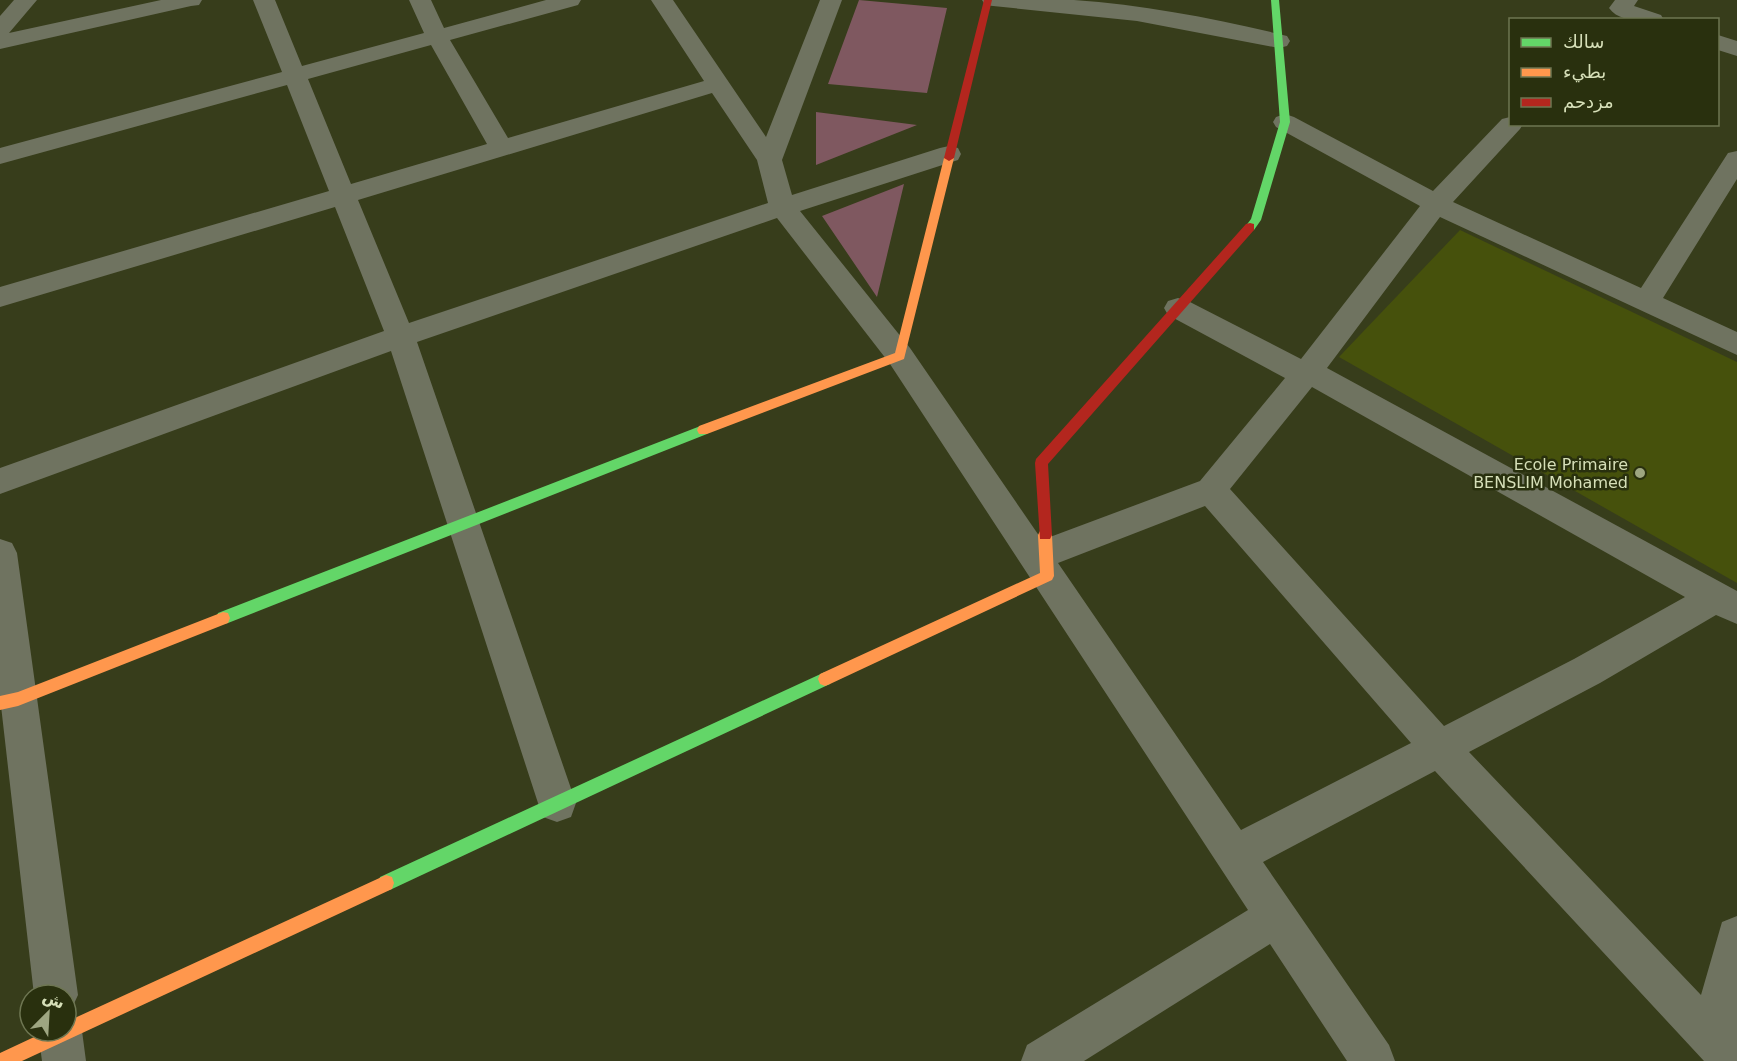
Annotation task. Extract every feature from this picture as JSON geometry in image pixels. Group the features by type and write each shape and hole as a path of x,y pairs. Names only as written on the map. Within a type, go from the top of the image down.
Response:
{"street":[{"path":"0,30 26,0"},
{"path":"0,42 192,0"},
{"path":"264,0 400,335 557,803"},
{"path":"420,0 437,36 501,148"},
{"path":"0,156 570,0"},
{"path":"662,0 769,160 783,206 900,356 1047,564 1235,855 1373,1061"},
{"path":"769,160 831,0"},
{"path":"900,356 988,0"},
{"path":"993,0 1078,5 1214,26 1279,41"},
{"path":"1047,564 1041,463 1256,220 1285,122 1275,0"},
{"path":"1599,0 1647,18"},
{"path":"1719,42 1737,49"},
{"path":"0,297 718,84"},
{"path":"1285,122 1436,204 1737,344"},
{"path":"78,1022 557,803 1047,564 1211,490 1306,373 1436,204 1509,126"},
{"path":"0,481 400,335 783,206 950,154"},
{"path":"1646,302 1737,159"},
{"path":"1178,308 1306,373 1726,604"},
{"path":"9,701 465,525 728,420 900,356"},
{"path":"1211,490 1440,749 1724,1050"},
{"path":"0,553 9,701 53,983"},
{"path":"1235,855 1587,671 1726,604"},
{"path":"1047,1060 1276,916"},
{"path":"1724,1050 1737,937"},
{"path":"2,1061 36,1043"}],"shaded area":[{"path":"859,0 947,8 927,93 828,84"},
{"path":"816,112 917,125 816,165"},
{"path":"904,184 877,297 822,216"},
{"name":"Ecole Primaire BENSLIM Mohamed","path":"1460,230 1737,362 1737,583 1339,357"}],"traffic: fast":[{"path":"1250,227 1256,220 1285,122 1275,0"},
{"path":"223,618 703,430"},
{"path":"386,883 825,679"}],"traffic: slow":[{"path":"703,430 900,356 949,158"},
{"path":"825,679 1047,576 1045,535"},
{"path":"0,703 18,699 223,618"},
{"path":"2,1061 386,883"}],"traffic: jam":[{"path":"949,158 988,0"},
{"path":"1045,535 1041,463 1250,227"}],"place":[{"name":"Ecole Primaire BENSLIM Mohamed","path":"1640,473"}]}
